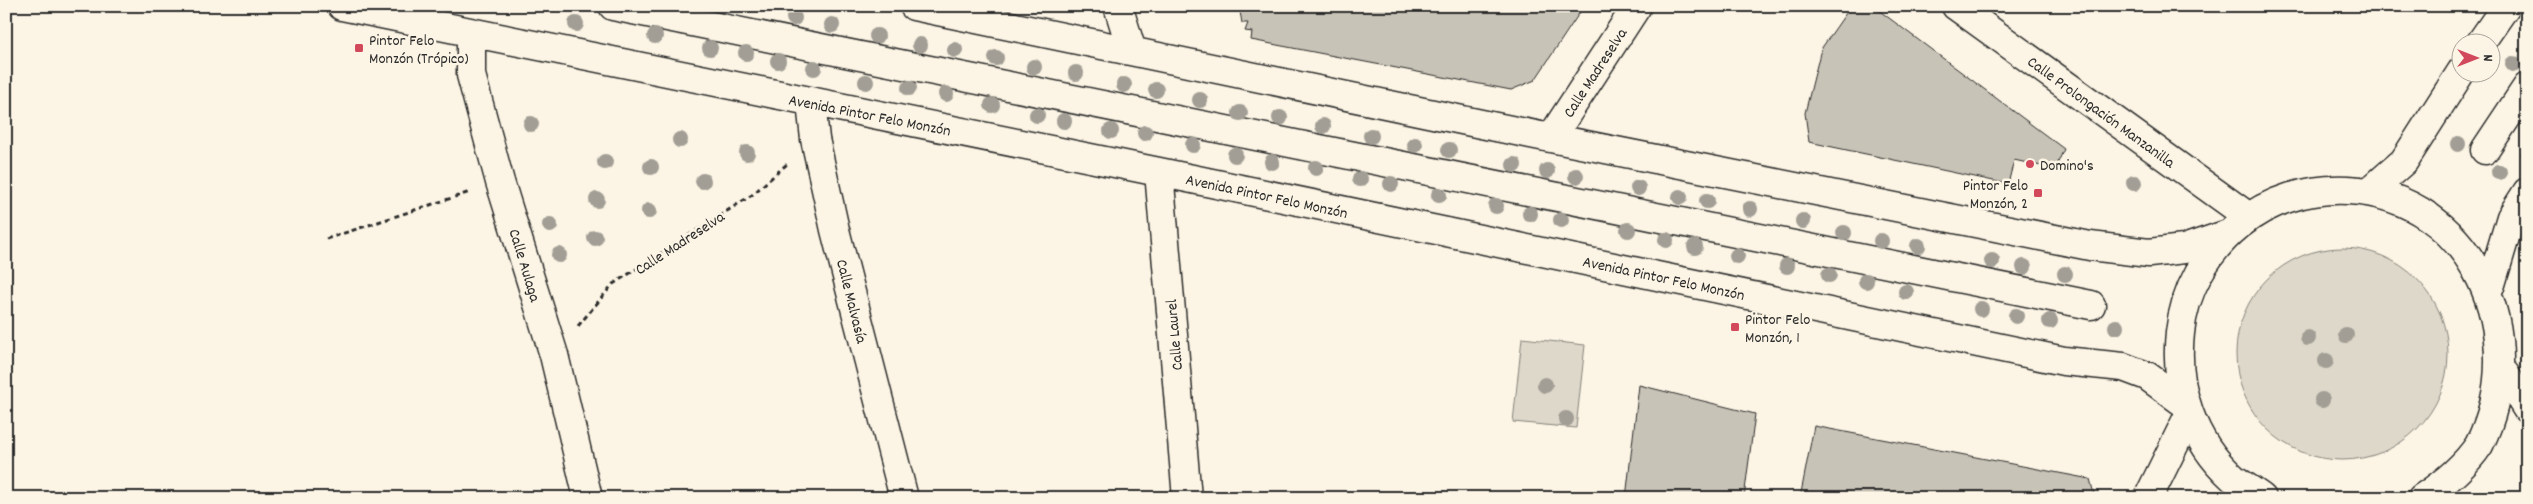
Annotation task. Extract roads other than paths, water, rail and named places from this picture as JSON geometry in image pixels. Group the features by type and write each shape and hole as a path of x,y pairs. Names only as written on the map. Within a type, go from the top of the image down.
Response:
{"street":[{"name":"Avenida Pintor Felo Monzón","path":"342,6 811,103 1159,172 2064,361 2123,367 2147,376 2187,409"},
{"path":"613,6 2091,305"},
{"path":"914,6 1551,138 2090,246 2149,253 2184,249 2228,234"},
{"path":"996,23 1022,6"},
{"path":"1118,6 1132,51"},
{"name":"Calle Madreselva","path":"1551,138 1637,6"},
{"name":"Calle Prolongación Manzanilla","path":"1956,6 2249,217"},
{"path":"2489,32 2506,6"},
{"name":"Calle Aulaga","path":"471,33 471,75 500,182 554,355 588,498"},
{"path":"2370,191 2404,161 2455,82"},
{"path":"2485,150 2527,87"},
{"name":"Calle Malvasía","path":"811,103 815,139 835,230 904,498"},
{"name":"Calle Laurel","path":"1159,172 1187,498"},
{"path":"2262,498 2234,478 2208,449 2187,409 2178,358 2182,312 2200,269 2228,234 2249,217 2287,198 2328,189 2370,191 2400,199 2429,213 2454,233 2475,256 2490,284 2502,320 2506,343 2504,374 2496,411 2479,445 2454,474 2423,498"},
{"path":"2490,284 2511,217 2527,192"},
{"path":"2504,374 2527,409"},
{"path":"2148,498 2187,409"}],"place":[{"name":"Pintor Felo Monzón (Trópico)","path":"359,48"},
{"name":"Domino's","path":"2030,164"},
{"name":"Pintor Felo Monzón, 2","path":"2038,193"},
{"name":"Pintor Felo Monzón, 1","path":"1735,327"}]}
